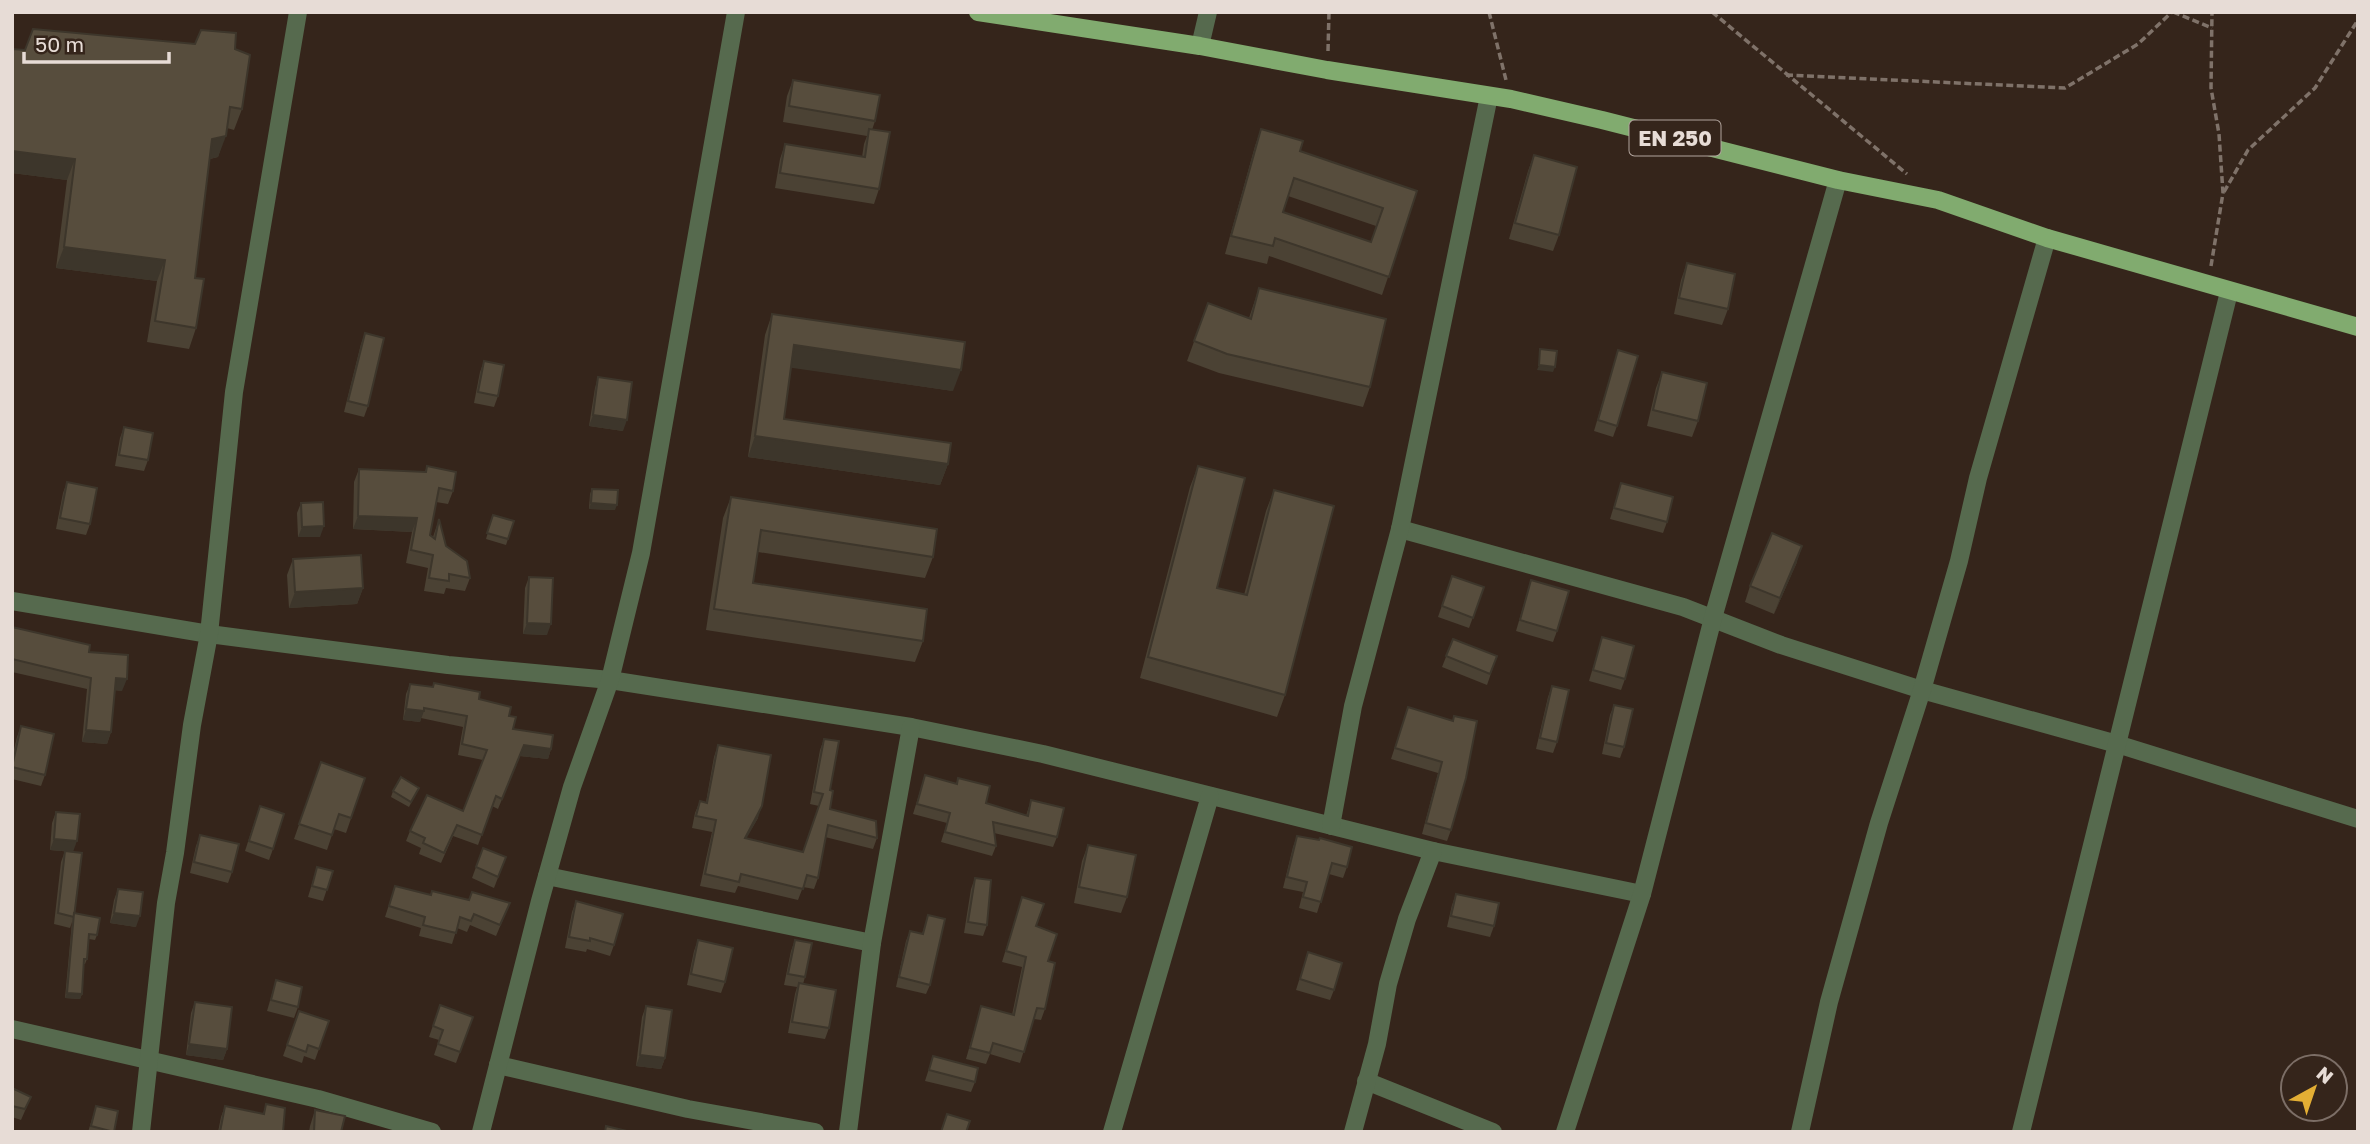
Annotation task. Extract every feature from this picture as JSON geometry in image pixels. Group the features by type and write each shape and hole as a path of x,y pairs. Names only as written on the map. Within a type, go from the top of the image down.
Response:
{"main road":[{"name":"EN 250","path":"978,12 1200,46 1327,70 1511,99 1838,180 1938,200 2047,238 2358,327"}],"street":[{"path":"141,1132 166,903 192,725 209,634 234,392 298,12"},
{"path":"481,1132 547,876 576,777 610,680 641,553 736,12"},
{"path":"1200,46 1208,12"},
{"path":"1331,826 1353,706 1400,528 1489,96"},
{"path":"1565,1132 1642,894 1713,618 1838,180"},
{"path":"1800,1132 1832,990 1879,823 1922,690 1959,561 1978,478 2047,238"},
{"path":"2021,1132 2230,292"},
{"path":"1400,528 1573,575 1713,618 1781,645 1922,690 2118,744 2358,819"},
{"path":"12,601 209,634 448,665 610,680 911,727 1043,754 1433,851 1642,894"},
{"path":"848,1132 872,943 911,727"},
{"path":"1112,1132 1210,796"},
{"path":"1353,1132 1377,1044 1388,984 1407,919 1433,851"},
{"path":"547,876 872,943"},
{"path":"12,1030 318,1099 432,1132"},
{"path":"498,1065 688,1110 815,1132"},
{"path":"1366,1080 1493,1132"}],"path":[{"path":"1327,70 1329,12"},
{"path":"1489,12 1511,99"},
{"path":"1712,12 1908,175"},
{"path":"1786,75 2065,88 2138,44 2172,12 2212,28"},
{"path":"2207,285 2223,193 2219,134 2211,88 2212,12"},
{"path":"2223,193 2248,150 2315,89 2358,20"}],"building":[{"path":"33,29 195,44 201,30 236,33 235,49 250,55 242,109 230,107 226,136 212,139 195,278 204,279 196,328 155,321 165,260 64,247 75,159 12,151 12,49 25,50"},
{"path":"793,80 880,95 875,121 789,106"},
{"path":"869,129 890,132 879,189 780,173 785,144 865,157"},
{"path":"1261,129 1303,141 1300,151 1417,191 1389,277 1275,238 1273,246 1231,236","holes":["1294,178 1383,208 1371,242 1283,212"]},
{"path":"1534,155 1577,167 1559,235 1515,223"},
{"path":"1687,263 1735,274 1728,309 1679,298"},
{"path":"1259,288 1386,319 1370,387 1227,354 1194,341 1208,303 1251,319"},
{"path":"772,314 965,342 961,370 794,345 784,419 951,443 948,464 755,436"},
{"path":"365,333 384,338 368,406 348,401"},
{"path":"1540,349 1557,351 1555,367 1539,365"},
{"path":"1618,350 1638,356 1617,426 1598,420"},
{"path":"484,361 504,365 498,396 478,392"},
{"path":"1662,372 1707,383 1698,421 1653,410"},
{"path":"598,377 632,382 627,420 593,415"},
{"path":"124,427 153,433 148,460 119,455"},
{"path":"427,466 456,472 453,491 439,488 430,535 435,539 439,519 446,546 467,561 470,578 449,574 449,581 429,578 433,555 411,550 417,518 358,516 359,469 426,472"},
{"path":"1198,466 1245,478 1217,588 1247,595 1274,490 1334,506 1285,695 1148,657"},
{"path":"67,482 97,488 90,524 60,518"},
{"path":"1621,483 1673,497 1667,522 1614,508"},
{"path":"592,489 618,490 617,505 591,503"},
{"path":"731,497 937,529 933,557 761,530 753,583 927,609 923,641 714,609"},
{"path":"323,502 324,526 302,527 301,503"},
{"path":"493,515 514,521 508,539 487,533"},
{"path":"1772,533 1802,546 1780,598 1750,586"},
{"path":"361,555 363,588 295,592 293,559"},
{"path":"1452,576 1484,587 1473,618 1442,606"},
{"path":"529,577 553,578 551,624 527,623"},
{"path":"1531,580 1569,591 1557,631 1520,620"},
{"path":"12,627 90,645 89,652 128,655 127,679 116,678 111,732 86,730 91,678 12,659"},
{"path":"1602,637 1634,646 1625,679 1593,670"},
{"path":"1453,639 1497,656 1490,674 1446,656"},
{"path":"434,683 480,692 479,699 511,707 509,716 516,717 513,729 553,735 551,749 524,745 502,799 496,796 482,835 457,825 444,853 423,843 425,838 410,831 427,795 463,811 487,750 462,744 467,716 424,708 424,711 406,709 410,684 433,687"},
{"path":"1552,686 1569,690 1557,742 1540,738"},
{"path":"1614,705 1633,709 1624,747 1606,743"},
{"path":"1408,707 1453,721 1454,716 1477,721 1466,778 1451,830 1426,823 1442,762 1395,748"},
{"path":"21,726 54,734 45,775 12,767"},
{"path":"824,739 839,741 830,790 833,791 830,809 876,821 877,838 828,825 818,878 807,875 803,889 741,874 739,882 705,874 716,820 696,816 700,801 707,803 718,745 771,755 762,806 745,838 803,852 823,794 814,792"},
{"path":"321,762 365,778 351,818 339,814 332,835 299,824"},
{"path":"925,775 957,784 958,778 990,786 986,803 1028,816 1031,800 1064,808 1057,837 993,822 996,846 945,832 950,813 917,804"},
{"path":"401,777 419,788 411,802 393,791"},
{"path":"260,806 284,814 273,849 249,841"},
{"path":"56,812 80,814 77,841 54,839"},
{"path":"200,835 239,844 232,872 194,862"},
{"path":"1297,836 1320,838 1352,847 1347,867 1332,863 1321,902 1303,897 1307,882 1287,877"},
{"path":"1088,845 1136,855 1127,897 1079,887"},
{"path":"483,848 506,857 498,877 476,867"},
{"path":"65,851 82,853 74,917 58,913"},
{"path":"317,867 333,871 327,890 312,886"},
{"path":"975,878 991,880 987,925 968,922"},
{"path":"395,886 431,895 432,891 469,900 472,892 510,903 500,925 474,914 471,921 460,917 456,933 423,925 425,917 389,906"},
{"path":"118,889 143,892 140,916 114,913"},
{"path":"1456,894 1499,903 1494,926 1451,916"},
{"path":"1022,897 1044,904 1036,926 1057,934 1048,961 1055,963 1045,1009 1037,1008 1024,1052 993,1043 990,1053 970,1048 981,1006 1014,1015 1026,957 1006,951"},
{"path":"576,901 623,914 614,945 590,938 590,941 569,937"},
{"path":"74,913 100,918 97,935 89,934 82,994 67,993"},
{"path":"928,915 945,919 930,985 899,977 910,931 923,934"},
{"path":"698,940 733,948 725,982 691,974"},
{"path":"795,940 812,943 805,977 788,974"},
{"path":"1308,952 1342,963 1334,990 1300,979"},
{"path":"276,980 302,987 298,1007 271,1000"},
{"path":"799,983 836,990 829,1028 792,1022"},
{"path":"195,1002 232,1007 227,1049 189,1044"},
{"path":"440,1005 473,1017 460,1052 438,1044 443,1030 433,1026"},
{"path":"646,1006 672,1010 665,1058 640,1055"},
{"path":"299,1011 329,1021 319,1049 308,1045 306,1052 287,1045"},
{"path":"933,1056 978,1068 975,1082 929,1070"},
{"path":"12,1088 31,1097 25,1109 12,1106"},
{"path":"266,1104 285,1108 283,1132 220,1132 225,1106 264,1114"},
{"path":"96,1106 118,1111 114,1132 91,1126"},
{"path":"315,1110 345,1116 341,1132 314,1132"},
{"path":"947,1114 970,1121 966,1132 941,1132"},
{"path":"606,1126 631,1132 605,1132"}]}
